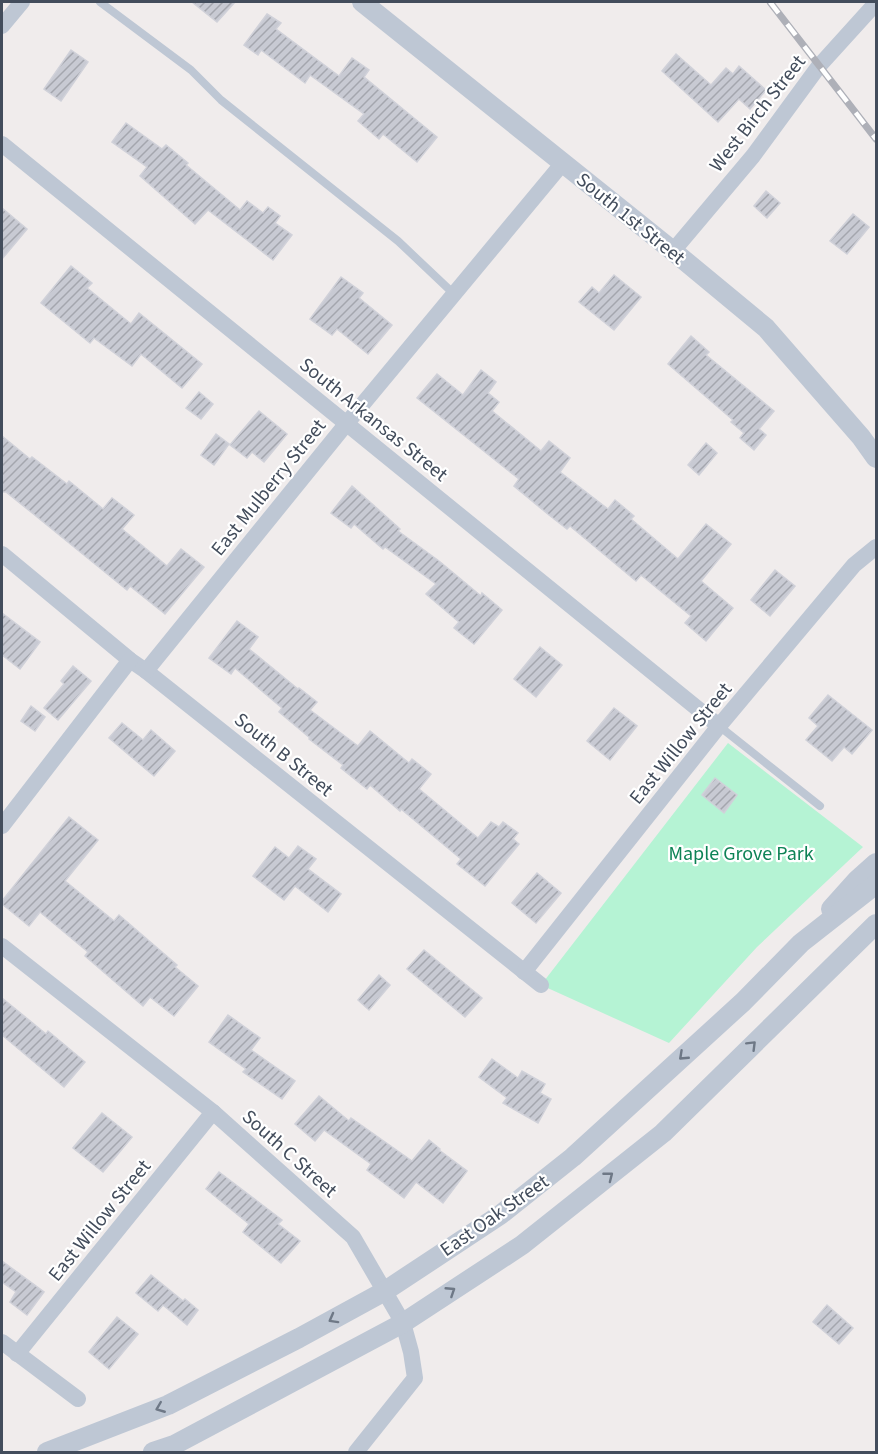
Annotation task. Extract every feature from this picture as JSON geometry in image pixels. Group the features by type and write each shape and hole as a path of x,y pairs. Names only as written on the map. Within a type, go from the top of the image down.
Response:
{"street":[{"path":"2,26 22,2"},
{"name":"South 1st Street","path":"362,2 766,328 861,437 876,458"},
{"name":"West Birch Street","path":"673,251 753,156 819,66 876,3"},
{"name":"South Arkansas Street","path":"2,144 719,726"},
{"name":"East Mulberry Street","path":"146,671 347,423 562,164"},
{"name":"East Willow Street","path":"524,972 719,726 854,565 876,547"},
{"name":"South B Street","path":"2,554 130,660 541,985"},
{"path":"2,826 130,660"},
{"path":"801,943 856,880 876,863"},
{"name":"East Oak Street","path":"47,1452 168,1405 298,1338 385,1291 500,1215 573,1157 743,1002 801,943 876,884"},
{"name":"East Oak Street","path":"153,1452 174,1444 403,1323 522,1245 663,1133 874,927"},
{"name":"South C Street","path":"2,946 213,1113 353,1237 403,1323 416,1378 356,1452"},
{"name":"East Willow Street","path":"17,1354 213,1113"},
{"path":"2,1342 78,1399"}],"lane":[{"path":"100,2 191,70 221,100 398,241 454,294"},
{"path":"719,726 820,806"}],"green space":[{"name":"Maple Grove Park","path":"728,743 863,847 757,947 669,1043 541,985"}],"building":[{"path":"192,2 235,2 217,22"},
{"path":"267,14 281,23 276,29 339,76 352,58 369,70 364,77 437,137 417,162 383,134 379,139 358,121 364,114 310,75 305,83 261,50 258,55 244,45"},
{"path":"71,50 88,62 61,101 44,89"},
{"path":"676,54 711,85 726,68 733,74 739,66 766,90 750,109 739,99 718,122 662,71"},
{"path":"126,123 162,149 166,145 188,163 186,165 240,210 247,201 263,213 268,207 280,216 275,223 292,235 273,260 208,210 195,224 140,176 147,167 112,142"},
{"path":"766,191 780,203 767,218 754,206"},
{"path":"2,208 27,229 2,259"},
{"path":"853,214 869,227 847,254 830,241"},
{"path":"71,266 92,283 87,288 131,324 139,313 202,364 182,388 141,354 132,366 94,338 90,343 41,303"},
{"path":"614,275 641,297 614,330 579,302 592,287 599,293"},
{"path":"341,277 363,293 359,298 392,325 368,354 337,329 332,335 310,319"},
{"path":"691,336 709,352 706,355 774,411 759,429 766,435 754,450 740,438 744,433 731,422 733,420 668,364"},
{"path":"481,370 496,382 488,393 499,402 492,411 541,451 549,441 570,458 560,472 608,509 615,500 634,516 631,519 678,559 706,524 731,544 701,581 733,608 706,641 685,623 691,616 641,575 636,581 570,526 567,529 549,515 514,486 519,479 417,398 437,374 463,395"},
{"path":"199,392 213,404 201,419 186,408"},
{"path":"259,411 287,434 264,462 252,452 247,458 230,445"},
{"path":"216,434 229,444 214,465 201,455"},
{"path":"2,436 30,459 32,457 67,484 69,481 103,509 112,498 134,515 122,529 167,566 181,549 204,567 165,614 130,586 127,590 6,492 2,492"},
{"path":"706,443 717,453 699,475 688,465"},
{"path":"352,486 400,529 398,531 502,610 474,644 454,628 459,622 426,594 436,584 385,547 383,549 354,524 351,528 331,513"},
{"path":"775,570 795,586 770,616 751,600"},
{"path":"2,613 40,642 20,669 2,655"},
{"path":"237,621 258,637 249,649 317,702 310,710 358,746 370,731 409,763 412,759 431,774 419,789 478,838 491,822 499,827 503,822 518,833 513,839 519,844 485,886 457,864 461,859 401,809 400,811 370,785 367,789 341,768 343,765 309,739 279,712 282,708 235,668 231,674 209,658"},
{"path":"540,647 562,665 536,697 514,679"},
{"path":"73,666 91,681 58,720 44,708 64,684 61,681"},
{"path":"828,695 872,730 852,754 844,747 832,761 806,740 818,726 809,718"},
{"path":"31,706 45,717 35,731 21,721"},
{"path":"614,708 637,726 610,760 587,741"},
{"path":"122,723 143,740 151,730 175,751 154,776 109,738"},
{"path":"715,778 737,795 724,813 702,795"},
{"path":"69,817 98,840 65,881 114,921 119,915 198,986 174,1016 150,997 143,1006 85,956 88,952 40,912 29,926 2,904 2,901"},
{"path":"298,846 316,859 308,869 341,894 328,912 295,886 284,900 253,876 275,847 289,858"},
{"path":"537,873 561,893 536,923 512,903"},
{"path":"424,950 482,998 465,1017 407,969"},
{"path":"379,975 390,985 369,1010 358,1000"},
{"path":"2,998 46,1034 48,1031 85,1062 64,1087 2,1035"},
{"path":"228,1015 260,1038 251,1050 295,1081 282,1099 243,1072 246,1069 209,1042"},
{"path":"492,1059 518,1078 522,1071 545,1084 540,1093 551,1099 538,1123 503,1103 507,1098 479,1077"},
{"path":"319,1096 349,1121 351,1118 412,1161 429,1140 467,1171 443,1203 416,1182 404,1198 367,1170 371,1164 324,1130 315,1141 295,1124"},
{"path":"102,1113 132,1137 103,1172 73,1148"},
{"path":"219,1172 282,1220 278,1224 300,1241 281,1263 243,1232 249,1224 206,1189"},
{"path":"2,1261 44,1292 27,1315 10,1302 16,1292 2,1282"},
{"path":"151,1275 198,1310 187,1325 163,1305 158,1311 136,1293"},
{"path":"827,1305 853,1328 839,1344 813,1322"},
{"path":"117,1317 138,1334 109,1369 89,1352"}],"railway":[{"path":"770,2 876,139"}]}
